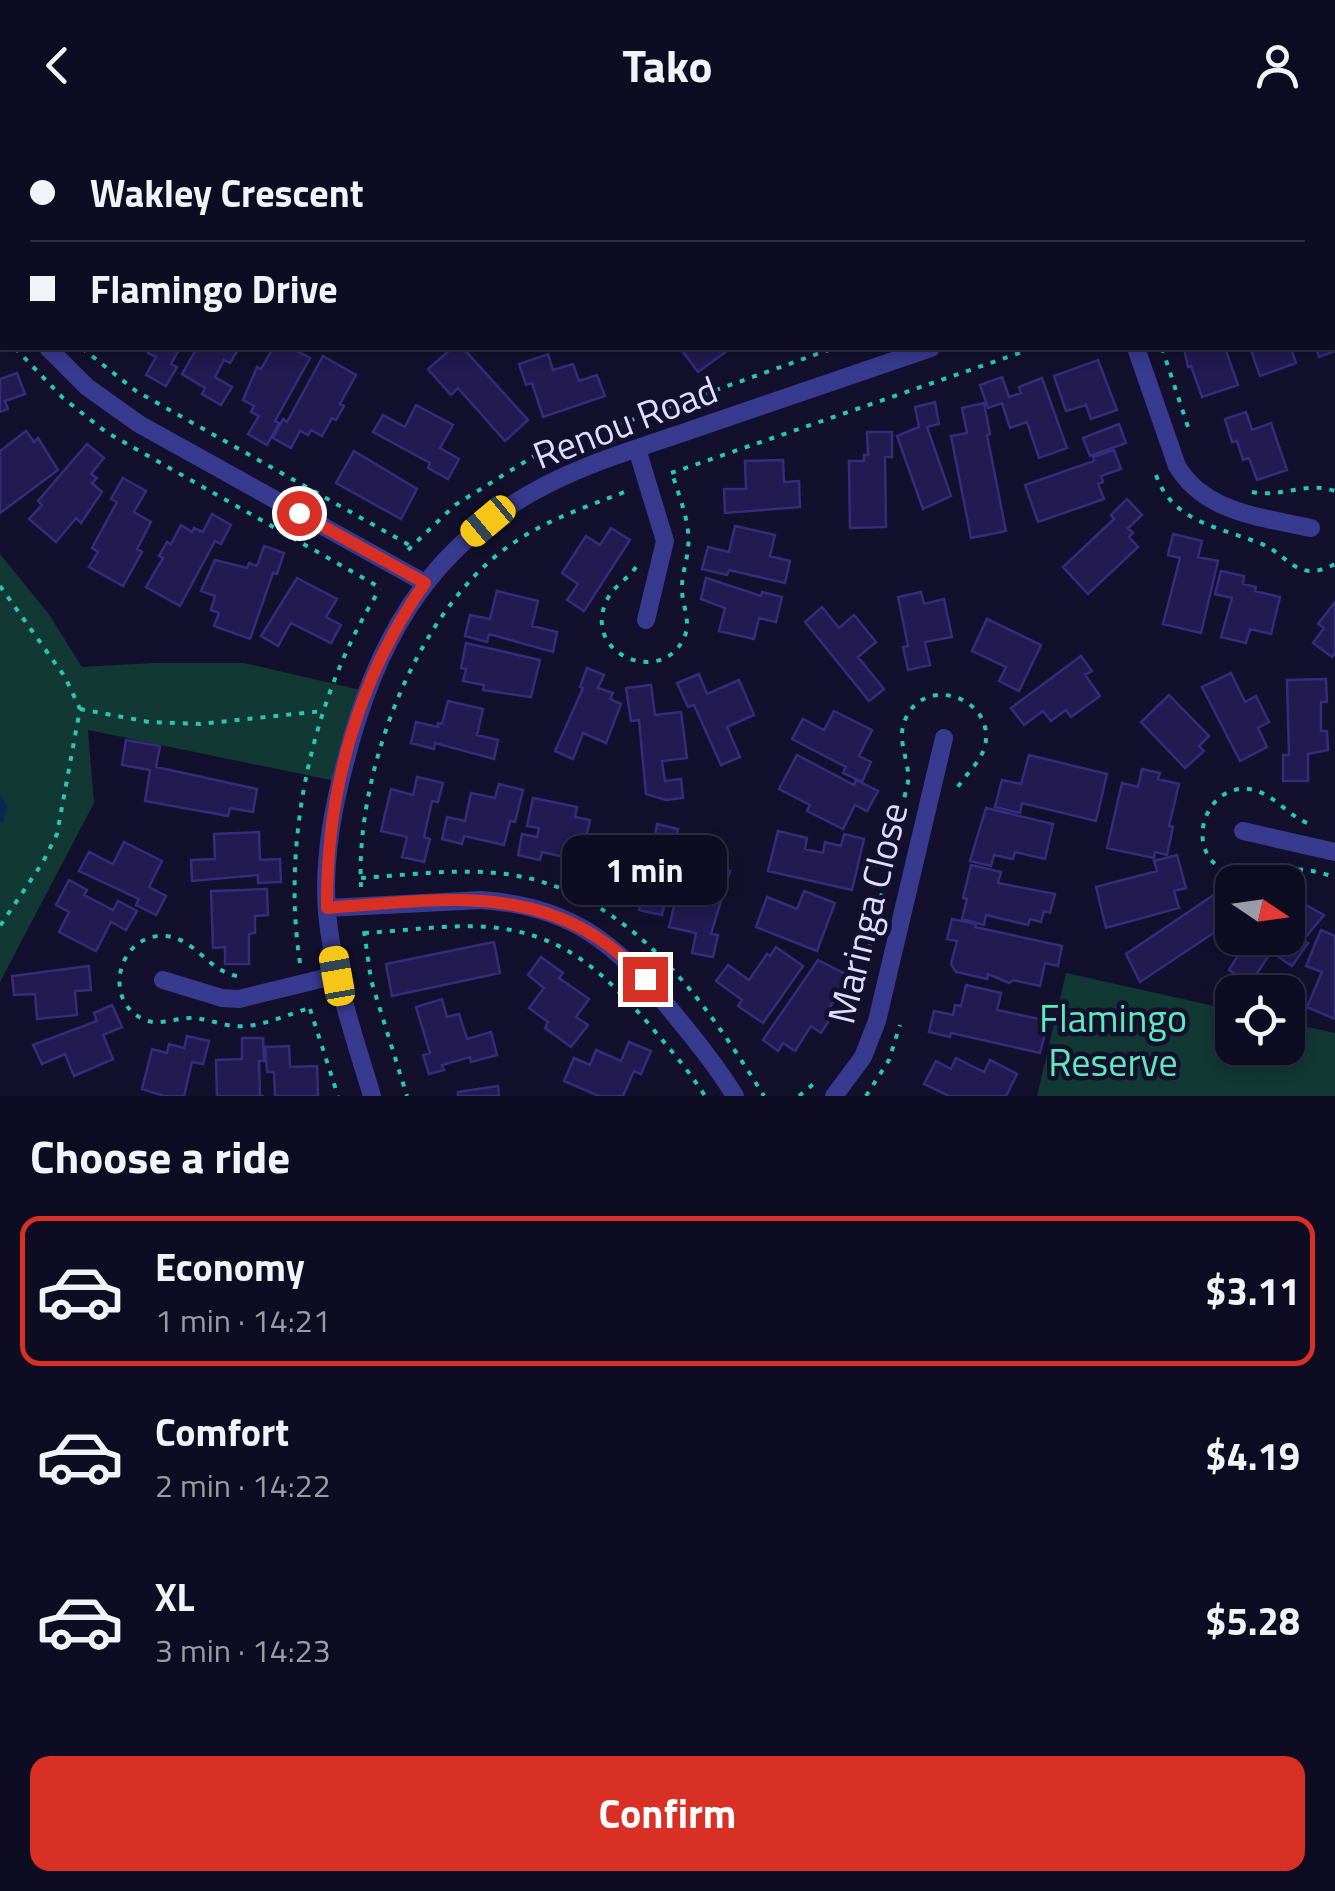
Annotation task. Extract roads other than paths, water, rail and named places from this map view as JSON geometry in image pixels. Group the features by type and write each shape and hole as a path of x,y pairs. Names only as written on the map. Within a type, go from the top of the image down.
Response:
{"street":[{"path":"50,350 88,387 139,424 425,583"},
{"name":"Renou Road","path":"372,1096 337,976 327,908 327,872 334,810 360,706 389,637 425,583 471,535 536,490 638,449 925,350"},
{"path":"1137,350 1177,466 1186,481 1198,493 1228,508 1311,528"},
{"path":"638,449 665,541 646,620"},
{"name":"Maringa Close","path":"834,1096 862,1057 877,1021 944,738"},
{"path":"1243,831 1335,852"},
{"path":"327,908 481,900 553,914 602,939 624,956 702,1048 735,1096"},
{"path":"162,980 222,998 239,999 337,976"}],"waterway":[{"path":"0,800 0,819"}],"park label":[{"name":"Flamingo Reserve","path":"1113,1040"}]}
